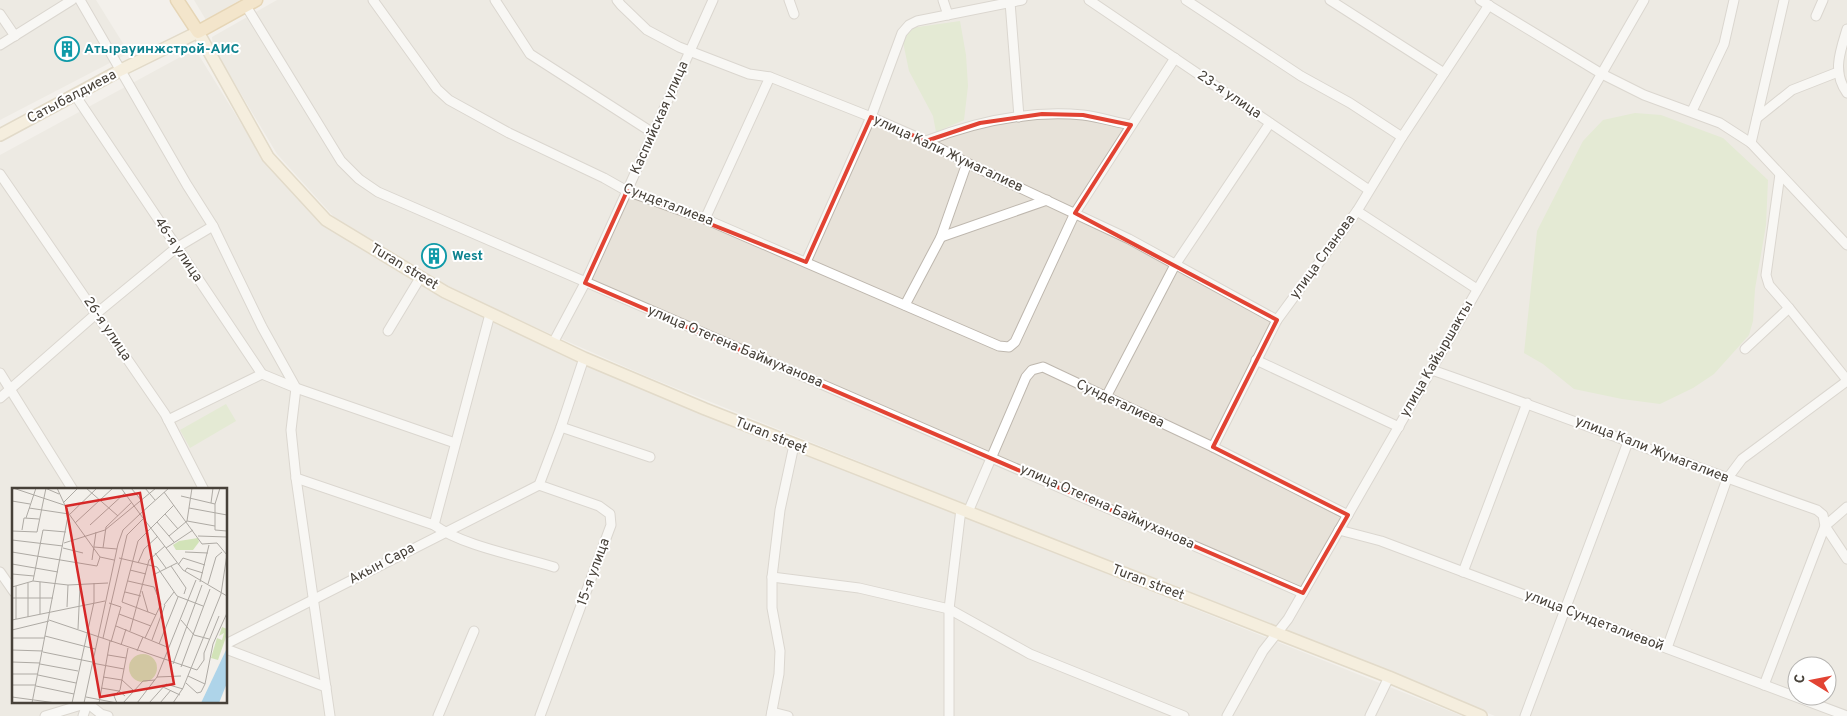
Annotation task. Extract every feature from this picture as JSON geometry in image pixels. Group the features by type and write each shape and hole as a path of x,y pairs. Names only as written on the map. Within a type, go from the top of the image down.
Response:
{"main road":[{"name":"Turan street","path":"177,0 198,32"},
{"path":"198,32 251,3"}],"street":[{"path":"0,45 72,0"},
{"path":"80,0 187,185 213,226 262,327 296,388 291,430 296,478 330,716"},
{"name":"Сундеталиева","path":"374,0 437,89 449,100 509,133 628,191 705,219 999,346 1009,347 1015,342 1075,214"},
{"path":"496,0 530,54 653,133"},
{"name":"улица Кали Жумагалиев","path":"617,0 647,30 679,47 749,74 770,77 871,117 926,142 1129,239 1277,320"},
{"name":"Каспийская улица","path":"553,344 585,283 628,191 713,0"},
{"path":"789,0 794,14"},
{"path":"943,0 948,15"},
{"path":"806,262 871,117 902,33 909,25 917,21 1022,0"},
{"name":"23-я улица","path":"1089,0 1369,190"},
{"path":"1186,0 1301,76 1350,103 1402,137"},
{"path":"1330,0 1444,73"},
{"path":"1480,0 1602,74 1644,95 1692,111 1720,123 1751,143 1847,245"},
{"name":"улица Кайыршакты","path":"1227,716 1263,652 1288,619 1644,0"},
{"path":"1692,111 1724,44 1734,0"},
{"path":"1751,143 1784,0"},
{"path":"1816,16 1823,0"},
{"path":"1010,2 1020,117"},
{"name":"улица Отегена Баймуханова","path":"251,3 341,161 359,179 378,192 585,283 992,456 1303,593"},
{"name":"улица Сланова","path":"1213,447 1277,320 1357,211 1402,137 1489,5"},
{"path":"0,14 15,36"},
{"path":"1847,29 1838,58 1838,72 1841,84 1847,93"},
{"name":"Сатыбалдиева","path":"0,135 121,70 198,32"},
{"name":"Turan street","path":"198,32 268,157 326,220 420,278 490,314 584,358 794,445 1389,677 1480,716"},
{"path":"1075,214 1175,58"},
{"path":"1757,118 1792,90 1838,72"},
{"path":"705,219 770,77"},
{"name":"46-я улица","path":"75,96 262,374"},
{"path":"926,142 980,123 1042,114 1084,115 1131,125"},
{"path":"1106,397 1175,265 1270,123"},
{"path":"906,305 941,237 967,163"},
{"name":"26-я улица","path":"0,174 97,313 168,420 203,488"},
{"path":"1667,648 1727,479 1742,459 1847,380 1790,308 1768,285 1766,275 1780,174"},
{"path":"941,237 1047,200"},
{"path":"1357,211 1477,289"},
{"path":"0,398 97,313 176,248 213,226"},
{"path":"388,331 420,278"},
{"path":"1745,349 1790,308"},
{"path":"434,525 490,314"},
{"path":"538,485 561,427 584,358"},
{"path":"1256,360 1399,427"},
{"name":"Сундеталиева","path":"949,716 949,609 964,511 992,456 1026,377 1032,370 1043,368 1213,447 1348,515"},
{"name":"улица Кали Жумагалиев","path":"1432,370 1527,403 1727,479 1817,510 1823,515 1825,526 1847,559"},
{"path":"0,373 72,488"},
{"path":"168,420 262,374 296,388 455,443"},
{"path":"1463,572 1527,403"},
{"path":"561,427 650,457"},
{"path":"1525,716 1628,442"},
{"path":"788,716 771,714 779,674 780,651 772,608 772,577 780,510 794,445"},
{"path":"296,478 434,525 443,532 460,540 554,567"},
{"name":"Акын Сара","path":"228,643 538,485"},
{"name":"15-я улица","path":"538,485 599,506 610,514 612,525 540,716"},
{"path":"1764,685 1825,526 1847,507"},
{"name":"улица Сундеталиевой","path":"1339,530 1381,541 1847,716"},
{"path":"0,572 12,589"},
{"path":"772,577 859,588 949,609 1030,654 1184,716"},
{"path":"438,716 474,631"},
{"path":"228,650 326,687"},
{"path":"1370,716 1389,677"},
{"path":"45,716 85,704"},
{"path":"83,716 88,704"},
{"path":"90,704 108,716"}],"highlighted area":[{"path":"1042,114 1083,115 1131,125 1075,213 1277,320 1213,447 1348,515 1303,593 585,283 627,191 806,262 871,117 926,141 980,123"}],"shaded area":[{"path":"0,0 96,0 129,53 0,120"},
{"path":"194,0 240,0 206,20"},
{"path":"277,0 1847,0 1847,716 1495,716 646,376 448,289 335,218 277,154 213,47 212,37"},
{"path":"195,49 266,164 320,221 442,297 658,394 1462,716 0,716 0,155"}],"green space":[{"path":"960,21 966,55 968,86 964,120 936,132 933,116 909,71 903,42 911,28"},
{"path":"1635,113 1661,115 1723,138 1768,180 1766,225 1755,289 1753,321 1749,335 1714,374 1693,388 1660,404 1622,399 1574,389 1543,364 1524,353 1537,231 1583,141 1603,120"},
{"path":"226,404 236,421 190,448 180,430"}],"place":[{"name":"Атырауинжстрой-АИС","path":"67,49"},
{"name":"West","path":"434,256"}]}
